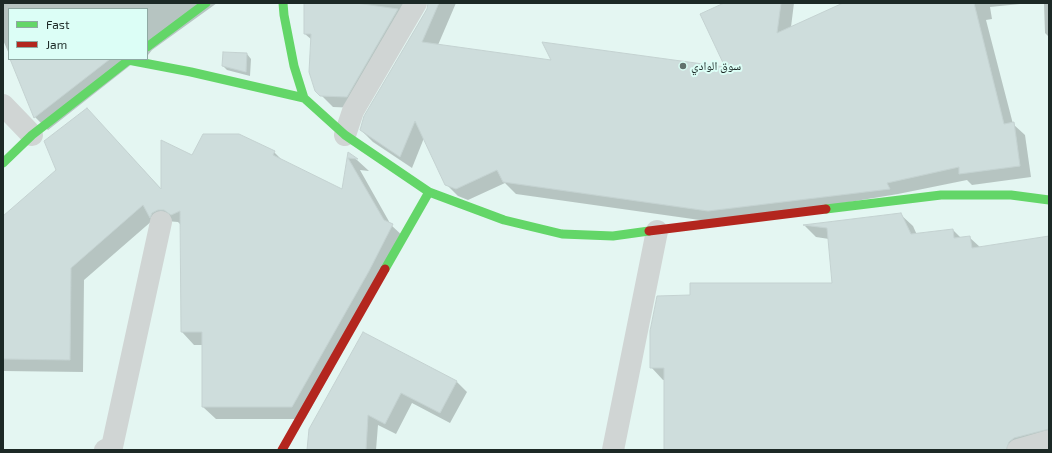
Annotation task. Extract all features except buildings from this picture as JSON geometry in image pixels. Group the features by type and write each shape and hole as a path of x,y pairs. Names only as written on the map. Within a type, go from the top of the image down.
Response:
{"street":[{"path":"148,45 206,3"},
{"path":"284,3 284,15 294,66 304,98"},
{"path":"345,135 353,111 416,3"},
{"path":"3,163 32,135 129,60 192,72 304,98 345,135 429,192 504,220 562,234 613,236 941,195 1011,195 1049,200"},
{"path":"3,105 32,135"},
{"path":"282,450 429,192"},
{"path":"105,450 112,447 161,222"},
{"path":"613,450 657,231"},
{"path":"1018,450 1049,441"}],"traffic: fast":[{"path":"148,46 206,3"},
{"path":"283,3 294,66 304,98 345,135 429,192 504,220 562,234 613,236 649,231"},
{"path":"128,60 191,72 304,98"},
{"path":"3,163 32,135 129,60"},
{"path":"385,269 429,192"},
{"path":"826,209 941,195 1011,195 1049,200"}],"traffic: jam":[{"path":"649,231 826,209"},
{"path":"282,450 385,269"}],"place":[{"name":"سوق الوادي","path":"683,66"}]}
